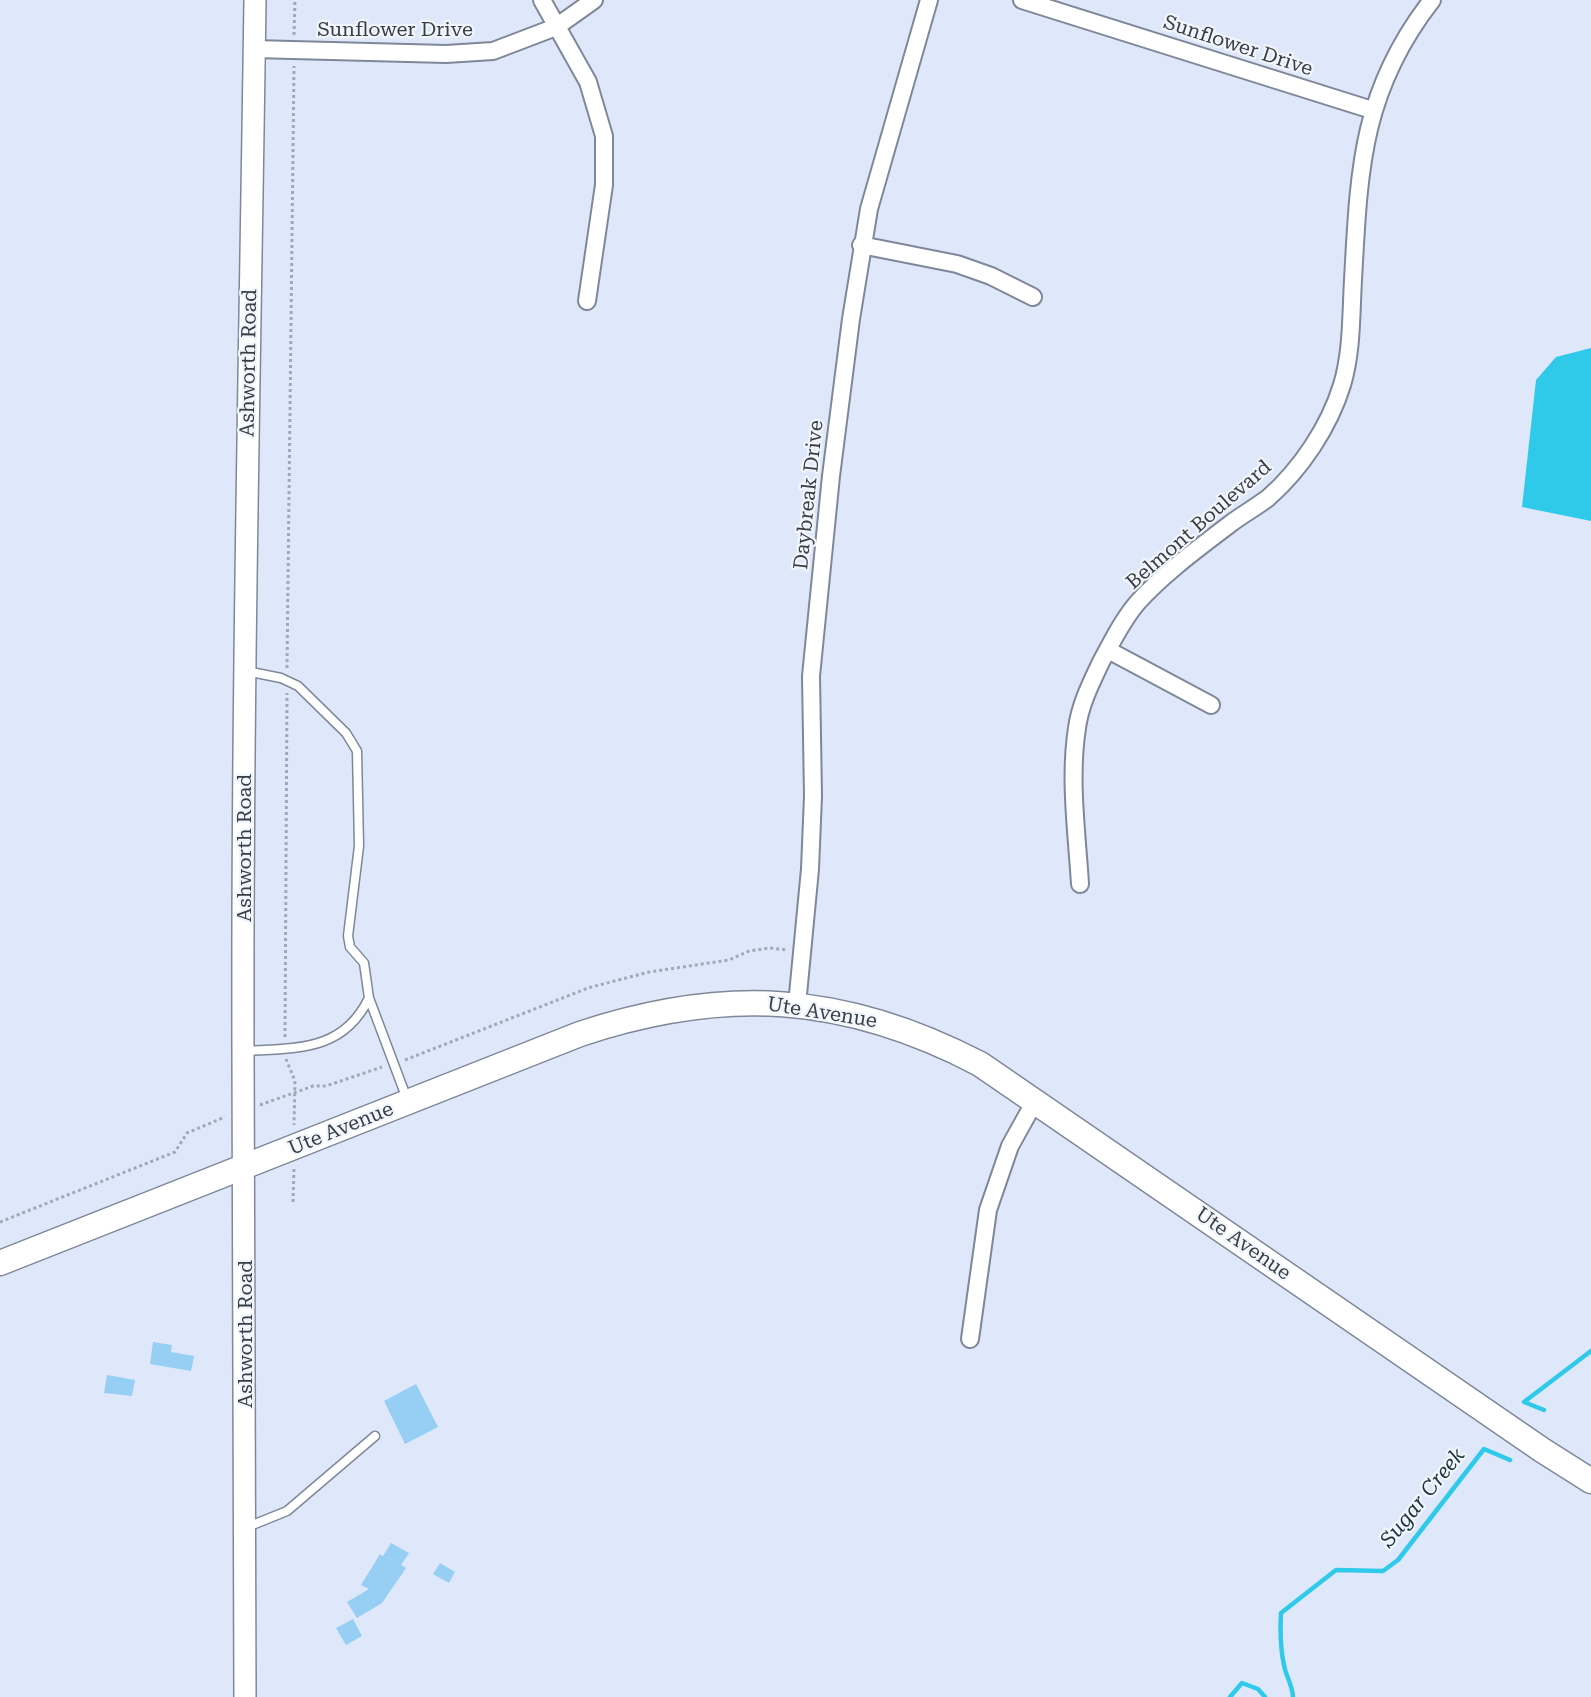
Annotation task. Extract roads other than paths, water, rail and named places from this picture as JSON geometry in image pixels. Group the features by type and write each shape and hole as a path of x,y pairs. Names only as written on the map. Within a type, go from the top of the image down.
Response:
{"main road":[{"name":"Ute Avenue","path":"0,1263 408,1102 627,1019 699,1005 735,1002 797,1005 844,1012 914,1033 980,1064 1523,1437 1591,1480"}],"street":[{"name":"Ashworth Road","path":"244,1697 246,1167 243,1051 255,0"},
{"path":"542,0 588,82 604,136 604,185 587,302"},
{"name":"Sunflower Drive","path":"254,49 446,54 493,51 531,39 556,27 594,0"},
{"name":"Daybreak Drive","path":"797,1005 811,859 813,796 811,676 831,476 861,245 869,209 929,0"},
{"name":"Sunflower Drive","path":"1022,0 1372,110"},
{"name":"Belmont Boulevard","path":"1080,884 1074,766 1077,727 1088,689 1108,650 1138,602 1222,531 1268,498 1300,464 1323,428 1342,385 1350,344 1357,208 1362,160 1372,110 1392,63 1432,0"},
{"path":"861,245 957,264 991,276 1033,297"},
{"path":"1108,650 1211,705"},
{"path":"970,1339 988,1210 1010,1146 1035,1101"}],"lane":[{"path":"246,671 298,686 346,733 357,751 359,846 348,936 350,947 364,963 369,998 408,1102"},
{"path":"243,1051 314,1046 340,1033 354,1022 369,998"},
{"path":"245,1528 287,1511 375,1436"}],"water":[{"path":"1591,348 1591,521 1522,507 1536,380 1556,357"}],"waterway":[{"name":"Sugar Creek","path":"1544,1410 1524,1402 1591,1351"},
{"name":"Sugar Creek","path":"1293,1697 1282,1652 1281,1613 1336,1570 1383,1571 1398,1560 1484,1449 1510,1460"},
{"name":"Sugar Creek","path":"1230,1697 1242,1683 1258,1689 1265,1697"}]}
